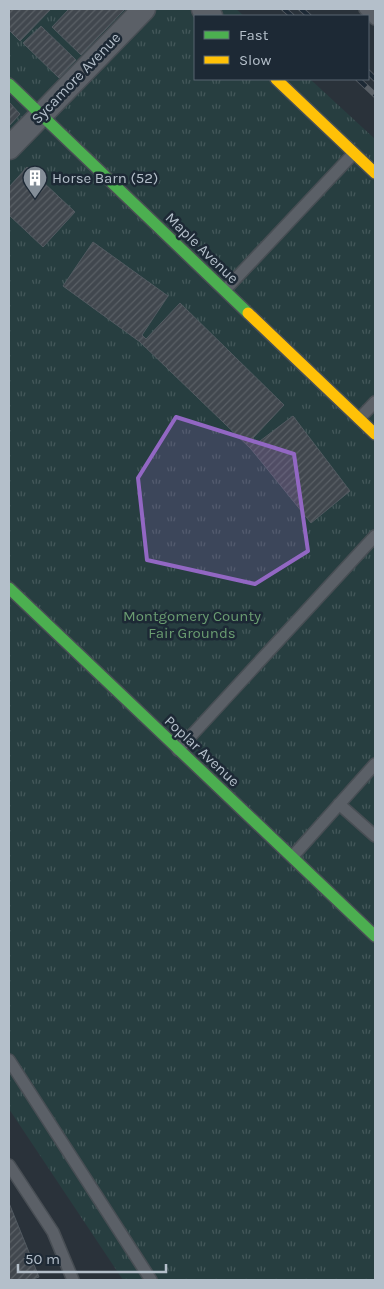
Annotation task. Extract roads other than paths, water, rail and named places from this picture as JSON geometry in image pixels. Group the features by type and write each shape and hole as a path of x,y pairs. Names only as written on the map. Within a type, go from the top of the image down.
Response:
{"street":[{"name":"Sycamore Avenue","path":"9,148 144,9"},
{"path":"277,80 375,173"},
{"name":"Maple Avenue","path":"9,84 375,434"},
{"name":"Poplar Avenue","path":"9,588 375,936"}],"lane":[{"path":"365,9 375,19"},
{"path":"225,290 354,153"},
{"path":"360,419 375,402"},
{"path":"178,750 375,536"},
{"path":"293,856 375,764"},
{"path":"340,804 375,836"},
{"path":"9,1060 151,1280"},
{"path":"9,1165 53,1232 72,1280"}],"railway":[{"path":"284,9 291,15"},
{"path":"301,9 308,15"},
{"path":"369,73 375,79"},
{"path":"359,80 375,95"}],"place":[{"name":"Horse Barn (52)","path":"35,199"}],"park label":[{"name":"Montgomery County Fair Grounds","path":"192,624"}]}
